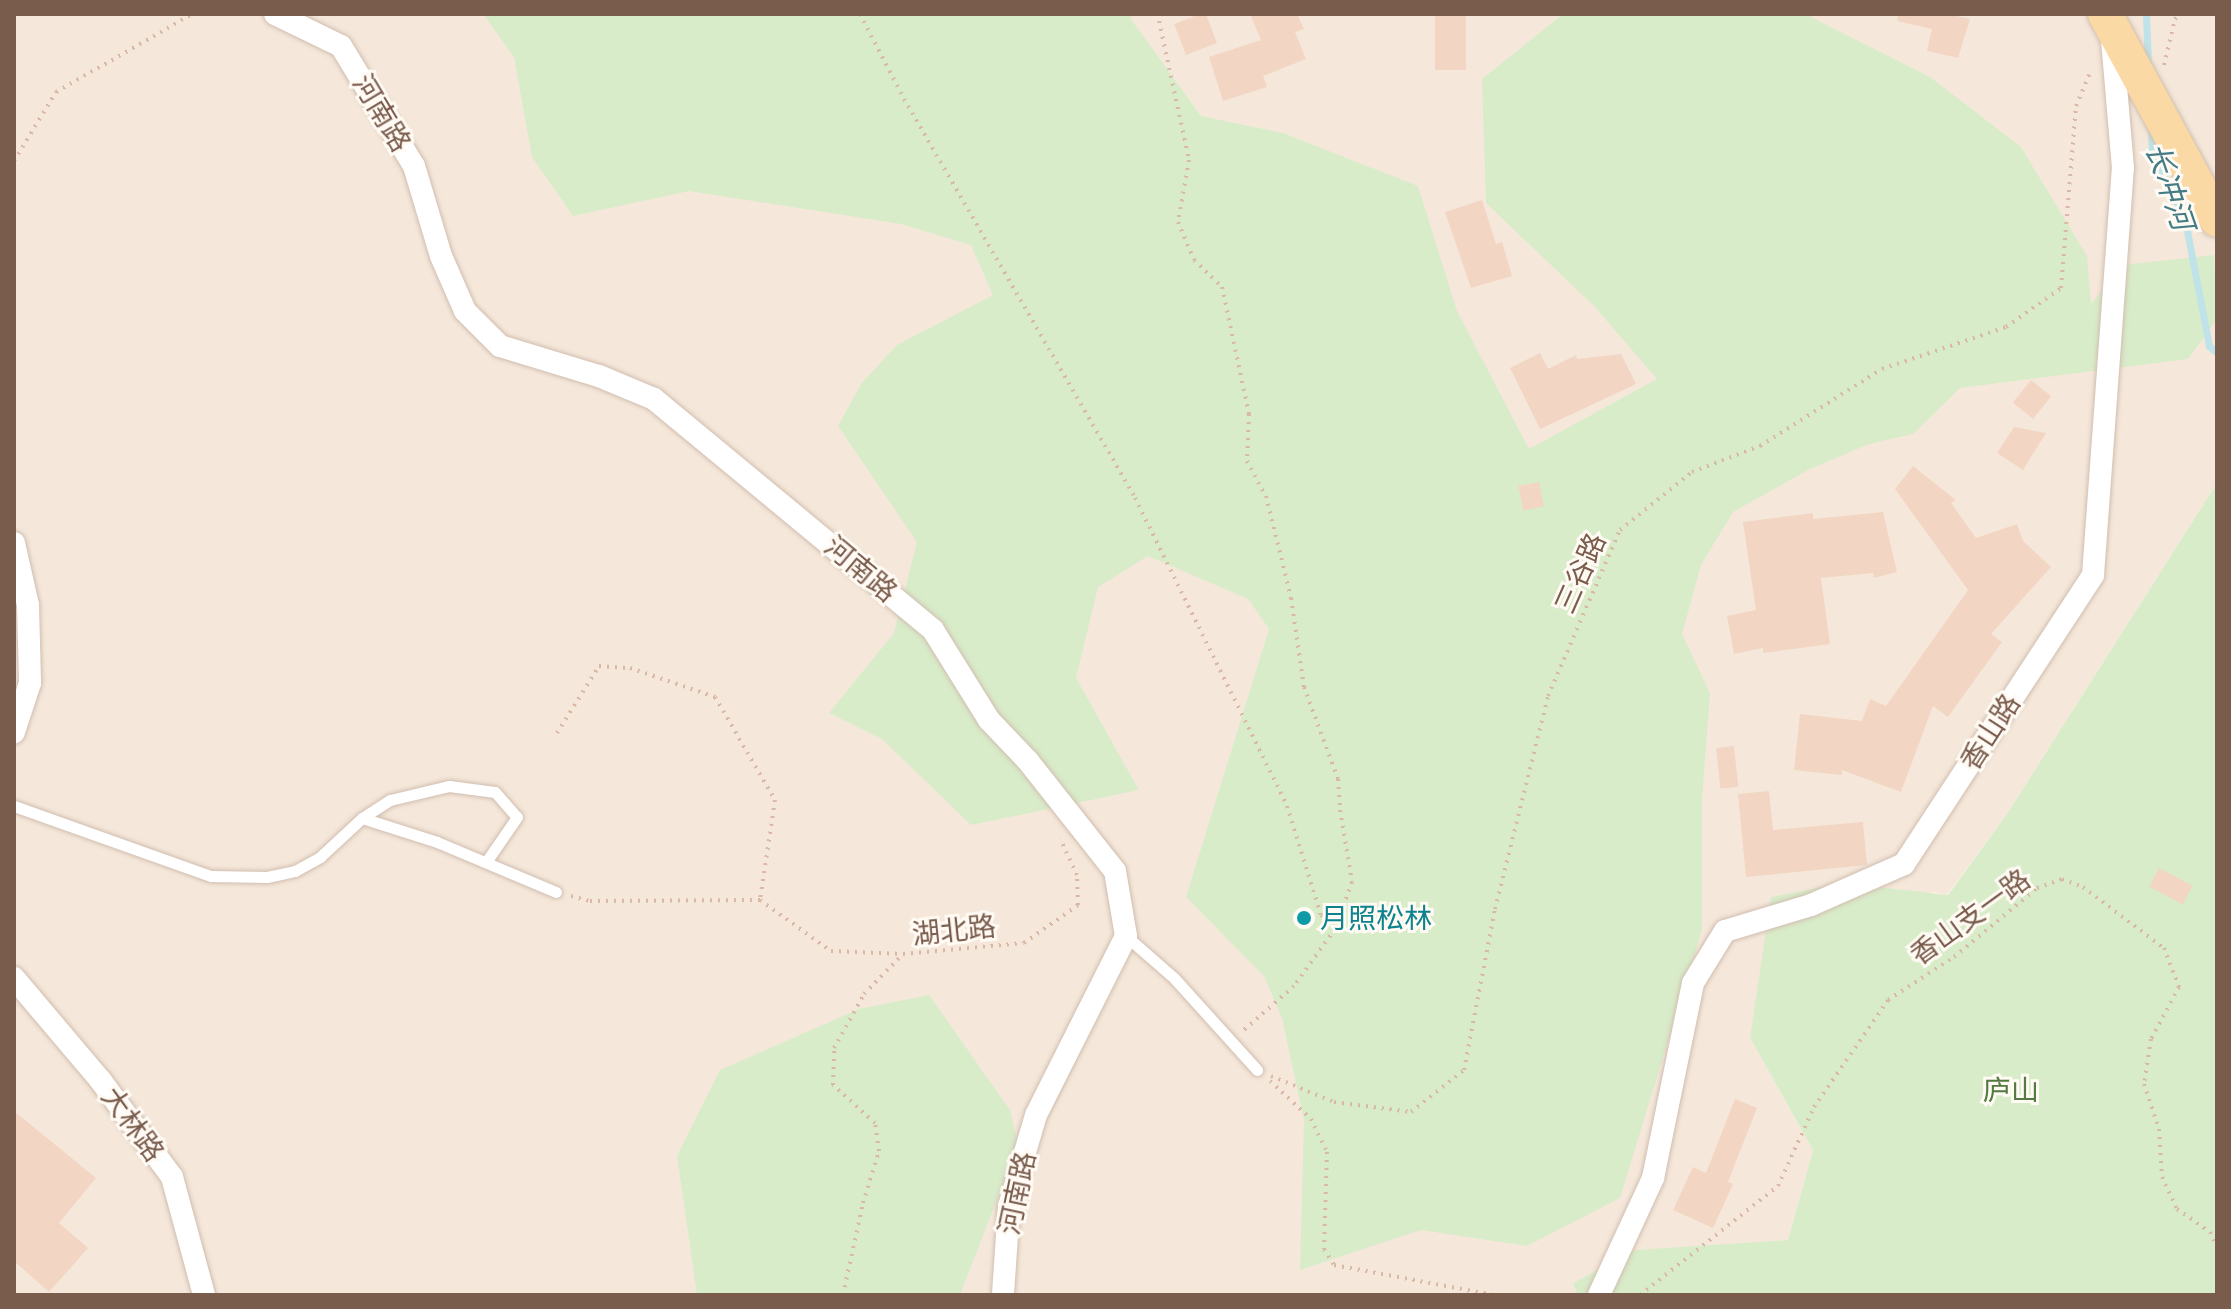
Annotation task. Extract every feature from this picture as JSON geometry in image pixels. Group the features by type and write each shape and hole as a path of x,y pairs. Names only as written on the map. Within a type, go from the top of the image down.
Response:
{"main road":[{"path":"2108,20 2217,220"}],"street":[{"name":"河南路","path":"275,14 341,46 414,166 441,256 465,311 500,346 599,376 654,399 933,630 989,720 1028,761 1115,871 1126,936 1036,1115 1009,1206 1003,1295"},
{"name":"香山路","path":"1599,1295 1653,1178 1693,983 1725,931 1811,905 1904,864 2093,575 2123,168 2108,20"},
{"path":"14,543 28,605 30,683 14,732"},
{"name":"大林路","path":"14,978 101,1081 172,1177 204,1295"}],"lane":[{"path":"14,806 211,876 267,877 295,871 320,857 362,818 390,800 449,786 495,792 517,817 486,862"},
{"path":"362,818 486,862 556,892"},
{"path":"1126,936 1174,978 1257,1070"}],"path":[{"path":"14,161 56,92 192,14"},
{"path":"860,14 904,99 1135,498 1287,806 1321,915 1335,929"},
{"path":"1161,14 1159,21 1189,160 1178,222 1194,260 1222,287 1249,414 1247,461 1266,496 1291,598 1304,687 1338,779 1352,882 1335,929 1294,986 1232,1041"},
{"path":"2158,111 2164,63 2175,19 2180,14"},
{"name":"三谷路","path":"1257,1070 1334,1102 1411,1112 1464,1070 1495,909 1548,696 1620,530 1692,472 1760,446 1882,369 2006,327 2061,288 2076,106 2094,66"},
{"path":"557,733 599,666 630,668 715,697 775,800 760,900"},
{"name":"湖北路","path":"843,1295 863,1203 879,1151 875,1123 833,1085 834,1048 864,994 903,954 1024,943 1078,905 1077,875 1057,833"},
{"name":"香山支一路","path":"1640,1295 1778,1186 1814,1107 1888,1000 1954,957 2037,888 2062,879 2083,887 2164,948 2179,987 2151,1039 2144,1084 2159,1129 2162,1177 2177,1209 2210,1232 2217,1247"},
{"path":"556,892 590,901 760,900 831,951 903,954"},
{"path":"1257,1070 1311,1119 1327,1152 1324,1249 1334,1265 1495,1295"}],"shaded area":[{"path":"14,14 2217,14 2217,483 2007,814 1947,895 1933,892 1750,1038 1813,1150 1788,1240 1636,1251 1573,1283 1577,1295 14,1295"}],"green space":[{"path":"483,14 1134,14 1130,18 1201,116 1283,133 1418,186 1457,311 1529,449 1657,379 1594,306 1486,203 1482,79 1563,14 1805,14 1930,77 2021,147 2087,256 2091,304 2123,265 2214,255 2217,319 2188,359 1960,388 1913,434 1869,444 1808,470 1733,512 1701,565 1682,634 1710,693 1702,800 1702,930 1620,1198 1527,1246 1421,1230 1300,1270 1304,1120 1282,1018 1264,976 1186,897 1269,629 1248,599 1148,556 1098,587 1076,678 1139,790 971,825 882,739 829,713 894,633 917,542 838,426 861,384 897,345 993,295 971,245 901,224 689,191 573,216 532,157 514,57"},
{"name":"庐山","path":"2217,483 2217,1295 1577,1295 1573,1283 1636,1250 1788,1240 1813,1150 1750,1038 1771,897 1843,883 1948,895 2007,814"},
{"path":"929,995 1010,1110 1018,1145 960,1295 697,1295 677,1156 720,1070 859,1009"}],"building":[{"path":"1206,14 1217,43 1186,55 1174,24"},
{"path":"1250,14 1297,14 1304,29 1295,32 1306,59 1263,76 1267,87 1223,101 1209,57 1261,40"},
{"path":"1435,14 1466,14 1466,70 1435,70"},
{"path":"1898,14 1948,14 1970,19 1958,58 1927,51 1932,29 1897,21"},
{"path":"1482,200 1496,244 1502,242 1512,276 1471,288 1445,212"},
{"path":"1540,353 1548,369 1576,355 1577,359 1621,354 1636,384 1540,429 1510,368"},
{"path":"2031,380 2051,396 2033,419 2013,403"},
{"path":"2014,427 2046,433 2023,470 1997,453"},
{"path":"1913,466 1956,500 1951,503 1976,538 2017,524 2023,541 2051,567 1991,634 2002,642 1948,717 1933,706 1901,792 1842,770 1842,775 1794,770 1800,714 1862,721 1870,699 1886,706 1968,590 1895,489"},
{"path":"1539,482 1544,507 1523,511 1518,486"},
{"path":"1883,512 1897,572 1874,578 1873,573 1821,578 1830,644 1763,653 1763,648 1734,654 1727,616 1756,610 1743,522 1813,513 1813,519"},
{"path":"1734,746 1738,787 1720,789 1716,748"},
{"path":"1769,791 1773,830 1863,822 1867,865 1746,877 1738,794"},
{"path":"2159,868 2193,886 2183,904 2149,887"},
{"path":"1735,1099 1757,1108 1728,1182 1733,1184 1713,1228 1673,1210 1693,1167 1706,1173"},
{"path":"14,1111 96,1178 59,1223 88,1248 49,1292 14,1261"}],"waterway":[{"name":"长冲河","path":"2146,14 2148,64"},
{"name":"长冲河","path":"2151,128 2152,151 2185,220 2209,346 2217,353"}],"place":[{"name":"月照松林","path":"1304,918"}]}
